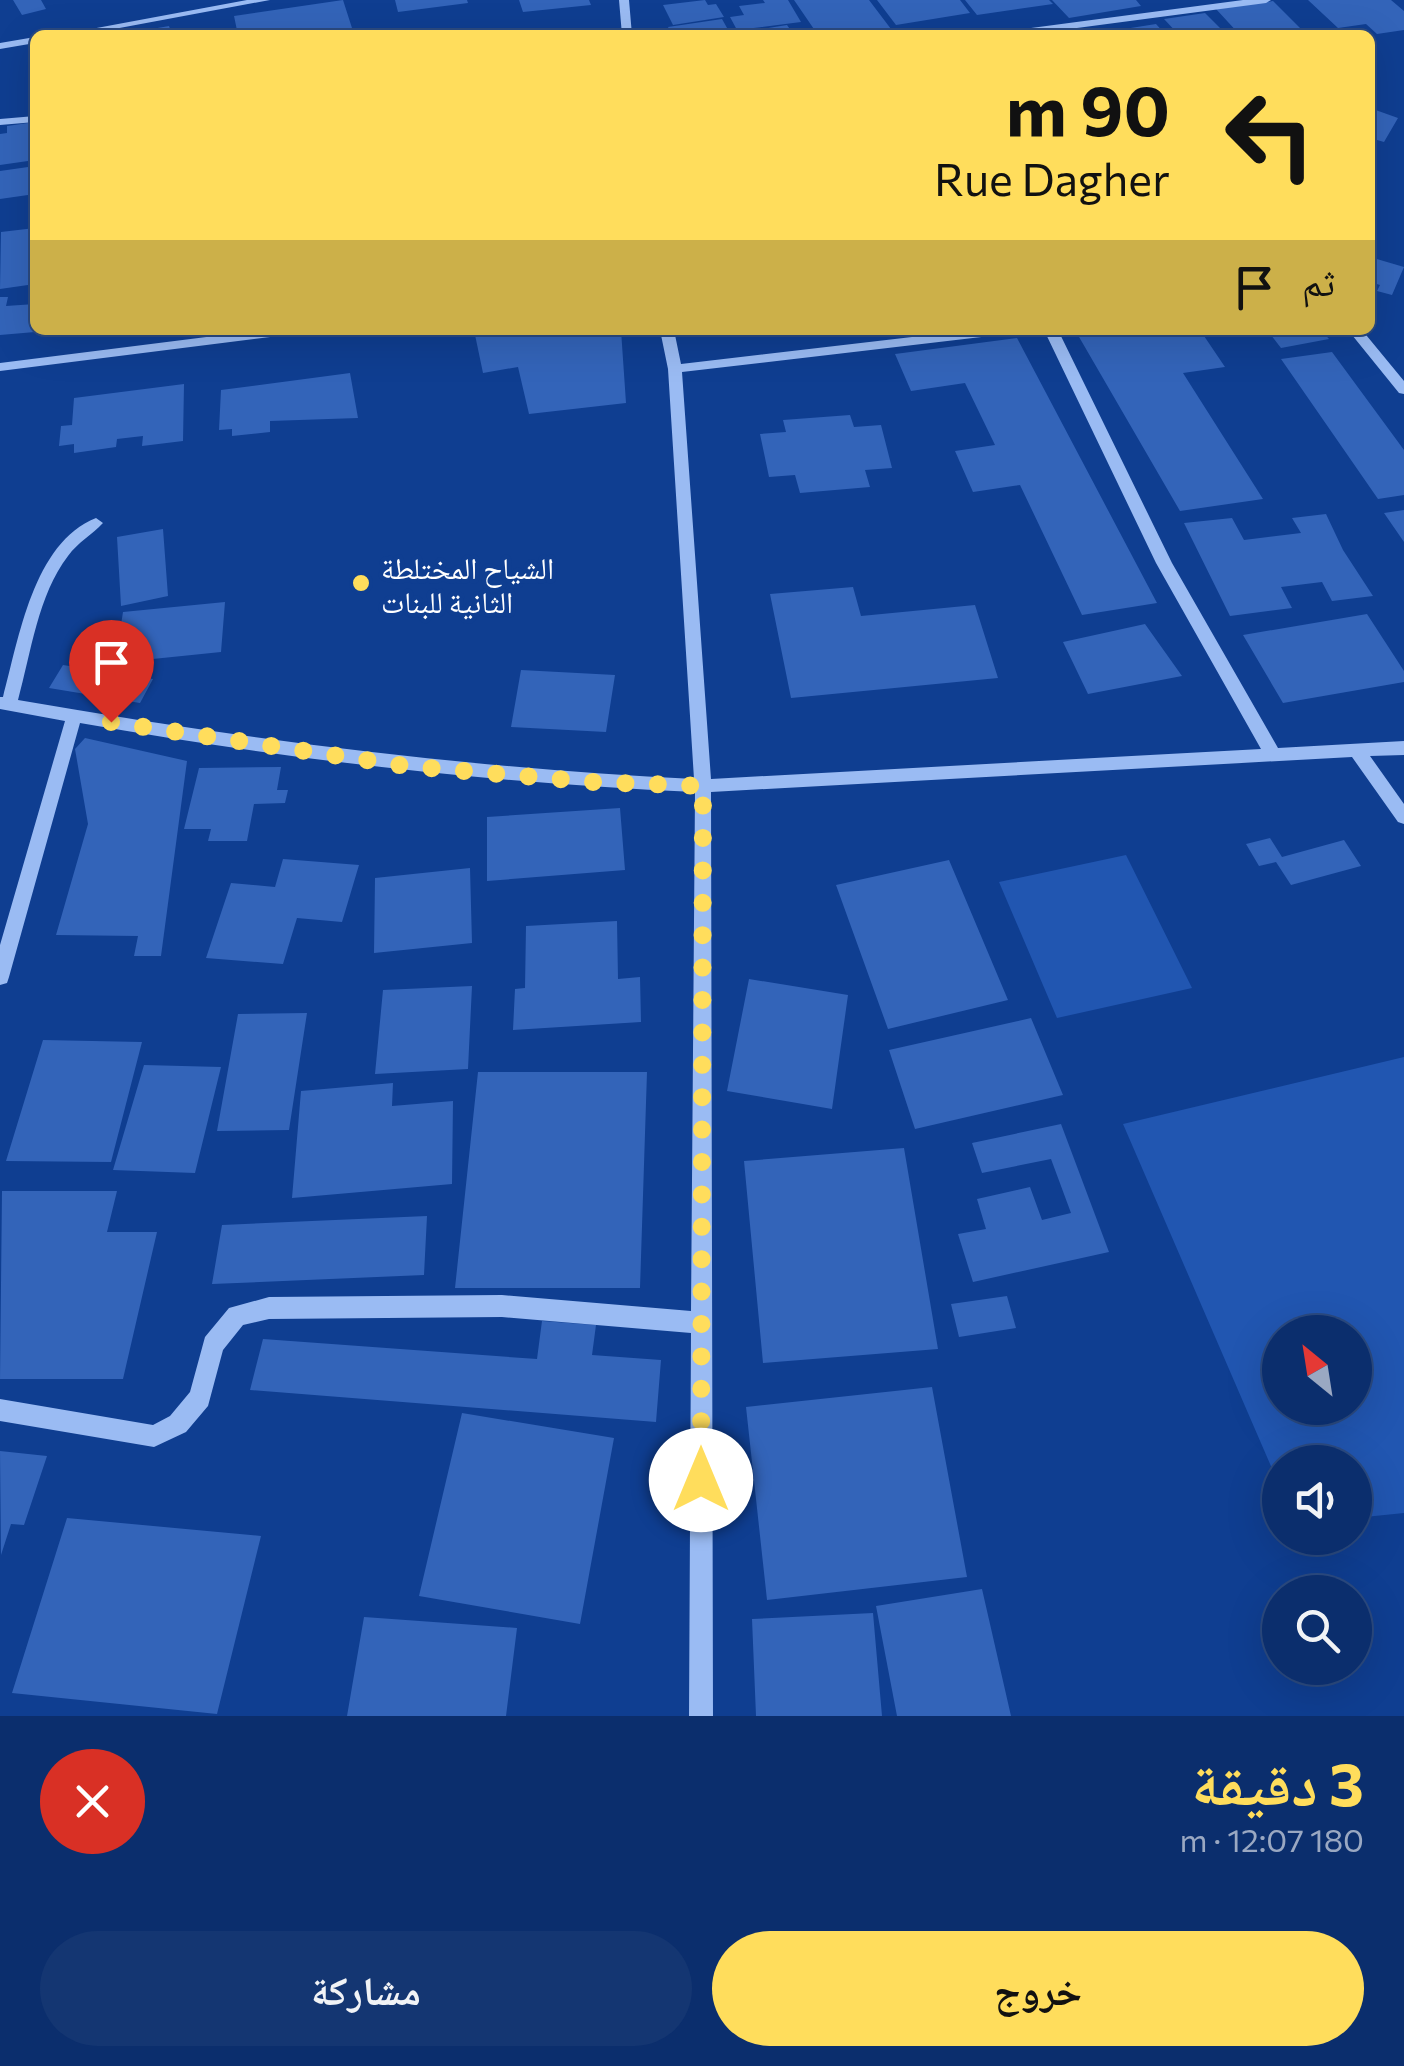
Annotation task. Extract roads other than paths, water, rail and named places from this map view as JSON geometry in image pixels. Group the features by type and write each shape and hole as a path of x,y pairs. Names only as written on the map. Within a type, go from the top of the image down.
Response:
{"street":[{"path":"170,0 181,16"},
{"path":"95,30 266,0"},
{"path":"624,0 627,30"},
{"path":"1038,30 1266,0"},
{"path":"0,46 30,41"},
{"path":"0,122 30,119"},
{"path":"0,366 253,335"},
{"path":"668,335 675,369 703,786 701,1716"},
{"path":"675,369 964,335"},
{"path":"1053,335 1164,563 1273,755"},
{"path":"1359,335 1404,390"},
{"path":"96,523 78,531 48,568 5,704 406,766 594,782 703,786 1404,748"},
{"path":"0,977 74,717"},
{"path":"1357,751 1404,816"},
{"path":"0,1410 154,1436 178,1424 200,1398 213,1345 237,1316 269,1308 502,1306 701,1324"}],"place":[{"name":"الشياح المختلطة الثانية للبنات","path":"361,583"}]}
